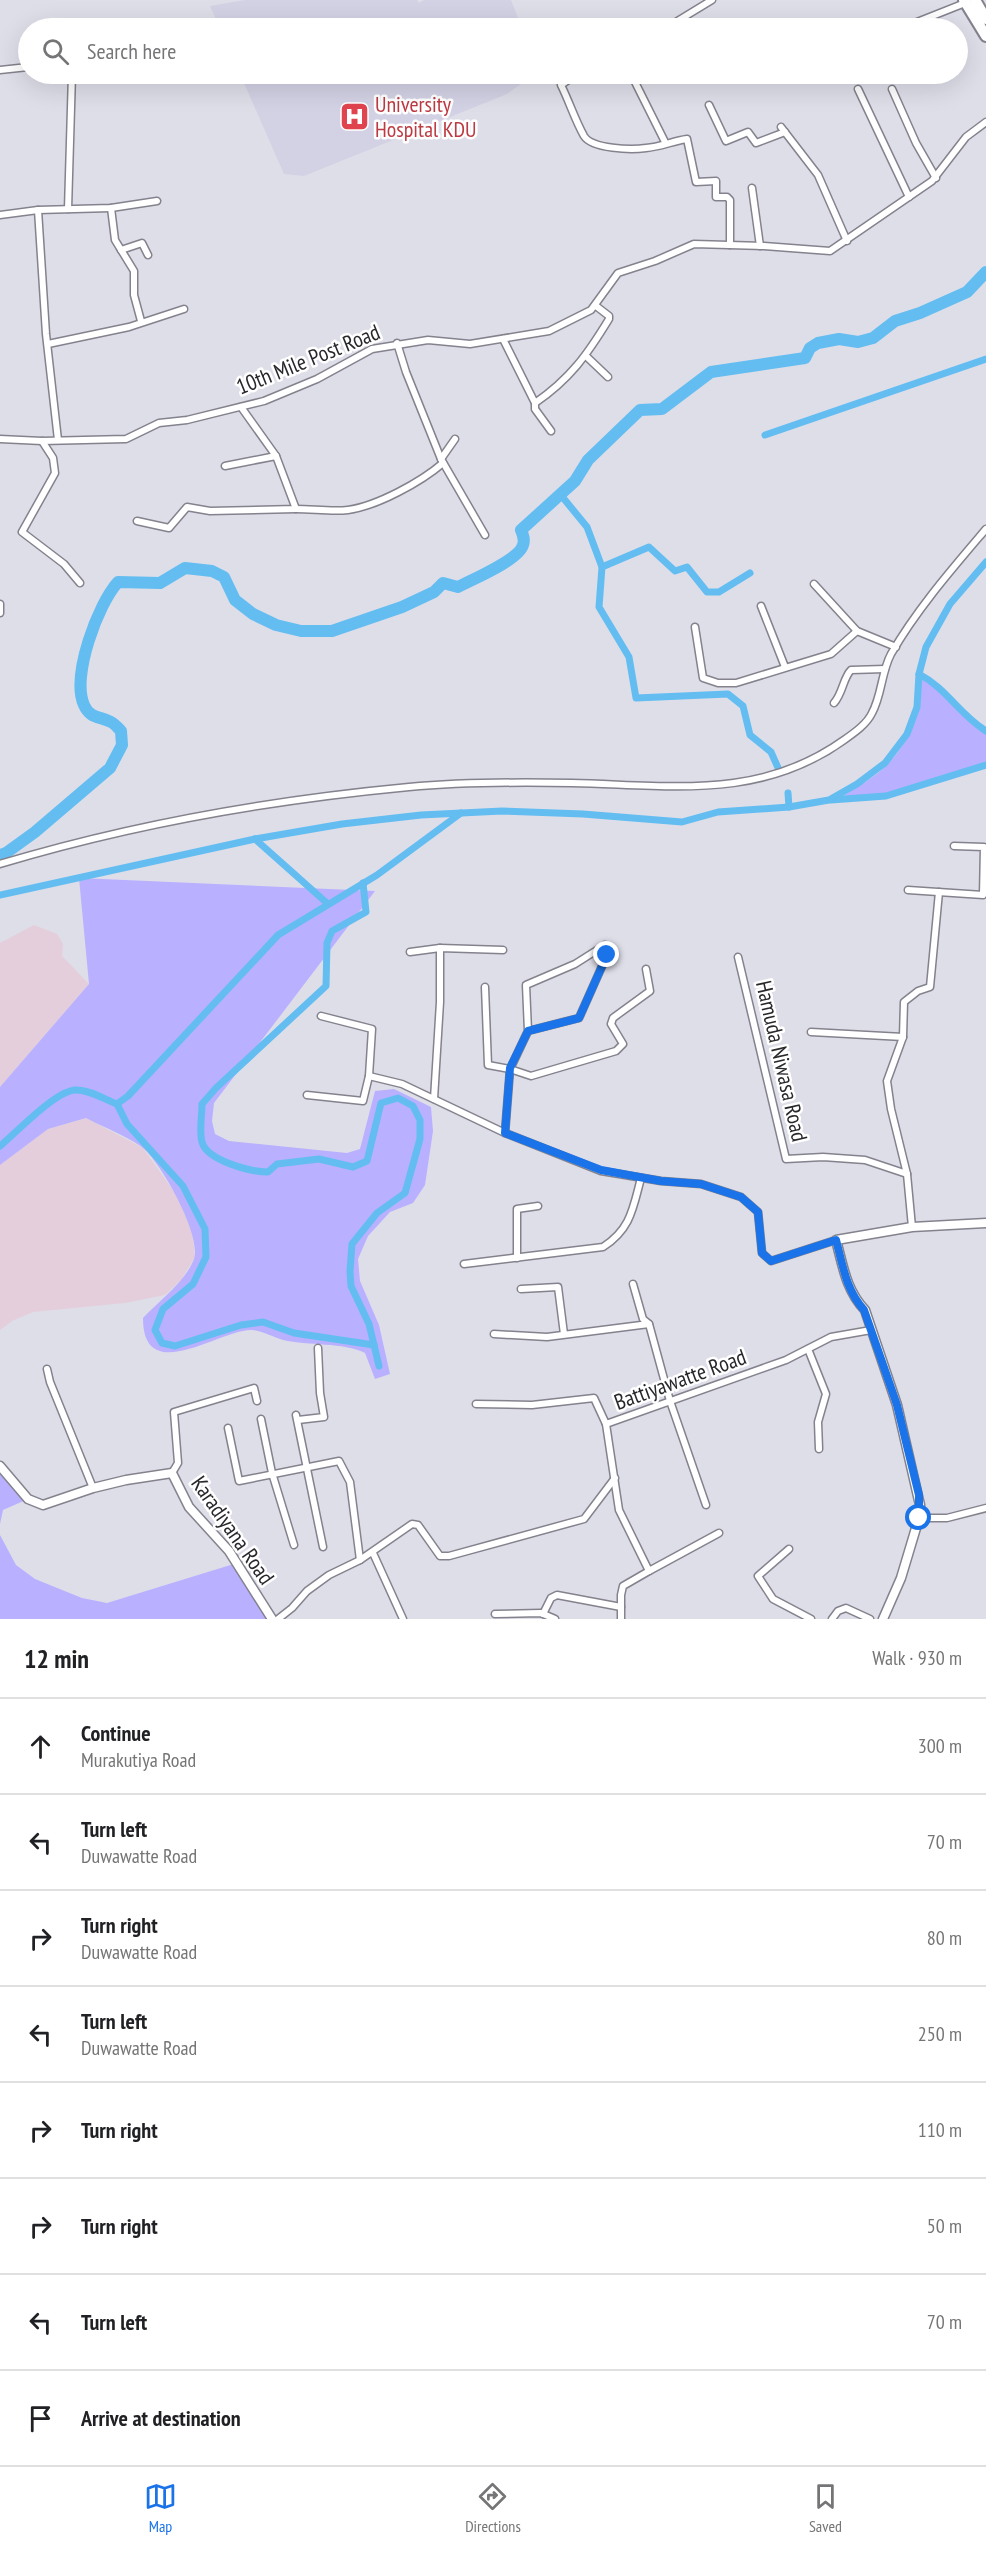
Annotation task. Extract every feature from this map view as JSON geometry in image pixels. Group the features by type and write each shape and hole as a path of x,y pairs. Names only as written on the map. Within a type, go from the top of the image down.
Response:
{"main road":[{"path":"968,1 986,19"},
{"path":"968,1 986,36"}],"street":[{"path":"684,18 712,0"},
{"path":"926,18 968,1"},
{"path":"0,70 18,68"},
{"path":"68,209 72,84"},
{"path":"562,84 584,135 592,144 626,149 648,148 665,142 687,139 696,182 716,181 716,197 727,197 730,200 730,245"},
{"path":"636,84 665,142"},
{"path":"858,89 909,197"},
{"path":"892,89 916,143 936,178"},
{"path":"709,105 726,141 748,132 756,143 783,130 818,175 847,241"},
{"name":"10th Mile Post Road","path":"0,439 42,441 126,439 159,423 187,420 264,400 317,379 372,349 397,343 428,340 470,344 549,331 580,317 596,306 618,273 655,261 694,244 760,246 823,252 836,248 936,178 952,152 966,137 986,122"},
{"path":"752,189 760,246"},
{"path":"0,215 38,210 111,208 157,201"},
{"path":"111,208 115,240 134,271 134,296 141,321"},
{"path":"38,210 58,440"},
{"path":"121,250 142,243 148,255"},
{"path":"535,403 570,374 586,356 609,319 609,316 596,306"},
{"path":"48,344 100,334 184,309"},
{"path":"503,339 535,403 535,409 551,431"},
{"path":"397,343 442,461 485,535"},
{"path":"586,356 608,377"},
{"path":"241,406 276,456 296,509"},
{"path":"137,521 169,528 187,507 210,511 346,510 368,505 402,489 442,461 455,439"},
{"path":"42,441 56,465 55,473 22,532 64,564 80,583"},
{"path":"225,466 276,456"},
{"path":"0,864 76,843 199,816 316,796 413,786 491,783 572,783 699,788 742,783 773,776 828,751 866,722 875,707 885,669 896,647 935,589 986,529"},
{"path":"814,584 857,631 896,647"},
{"path":"0,604 0,613"},
{"path":"761,606 785,668"},
{"path":"695,627 703,678 718,683 736,683 831,654 857,631"},
{"path":"834,703 840,697 847,673 851,670 885,669"},
{"path":"908,890 982,895 984,847 954,846"},
{"path":"912,1227 907,1174 891,1110 887,1081 903,1037 904,1002 930,987 939,892"},
{"path":"505,1133 510,1068 528,1031 526,985 575,964 605,945 607,955 579,1018 528,1031"},
{"path":"434,1099 440,1002 440,948"},
{"path":"410,952 440,948 503,950"},
{"name":"Hamuda Niwasa Road","path":"738,957 786,1159 823,1157 865,1160 907,1174"},
{"path":"486,987 488,1065 510,1068 531,1077 616,1051 623,1044 611,1024 613,1018 650,991 646,969"},
{"path":"307,1095 363,1101 369,1077 372,1029 321,1016"},
{"path":"811,1032 903,1037"},
{"path":"369,1077 402,1083 505,1133 601,1170 641,1178 701,1184 741,1197 758,1212 762,1253 771,1261 836,1240 912,1227 986,1223"},
{"path":"464,1264 603,1247 618,1238 630,1219 641,1178"},
{"path":"518,1258 517,1209 538,1206"},
{"path":"836,1240 845,1278 854,1299 864,1310 897,1405 919,1495 919,1518 901,1578 883,1619"},
{"path":"633,1284 644,1319 649,1324 670,1401 706,1505"},
{"path":"520,1289 558,1287 564,1334"},
{"path":"494,1334 547,1337 649,1324"},
{"name":"Battiyawatte Road","path":"476,1404 532,1405 594,1398 606,1424 786,1360 831,1337 871,1330"},
{"path":"318,1348 320,1393 324,1417 297,1417 323,1547"},
{"path":"808,1349 826,1394 818,1422 819,1449"},
{"path":"47,1369 50,1382 93,1488"},
{"path":"172,1473 178,1463 174,1412 254,1388 257,1401"},
{"path":"261,1419 272,1473 294,1545"},
{"path":"606,1424 619,1510 649,1571"},
{"path":"228,1428 239,1481 339,1461 350,1482 360,1560"},
{"name":"Karadiyana Road","path":"0,1466 28,1499 43,1505 93,1488 172,1473 189,1507 229,1551 272,1619"},
{"path":"278,1619 292,1608 307,1591 328,1575 373,1553 412,1524 418,1525 438,1553 444,1557 584,1519 615,1478"},
{"path":"919,1518 947,1518 986,1508"},
{"path":"621,1619 623,1586 719,1533"},
{"path":"789,1549 758,1576 773,1599 811,1619"},
{"path":"373,1553 404,1619"},
{"path":"543,1614 553,1596 621,1607"},
{"path":"832,1619 838,1611 846,1608 870,1619"},
{"path":"495,1614 543,1614 555,1619"}],"shaded area":[{"name":"University Hospital KDU","path":"245,0 417,0 419,3 424,0 511,0 518,18 215,18 210,6"},
{"name":"University Hospital KDU","path":"244,84 521,84 507,94 304,176 284,174"},
{"path":"921,677 986,734 986,763 886,794 842,797 883,769 903,744 913,724"},
{"path":"79,878 375,891 214,1103 212,1121 215,1134 229,1141 347,1153 360,1149 375,1091 394,1089 431,1107 433,1131 425,1185 413,1203 390,1212 368,1236 358,1259 360,1281 379,1325 390,1374 375,1379 365,1353 347,1347 283,1340 252,1330 238,1332 186,1350 169,1352 156,1349 146,1339 143,1318 185,1275 194,1259 195,1248 186,1217 178,1200 151,1156 131,1140 86,1118 48,1129 0,1165 0,1087 89,984"},
{"path":"34,925 57,934 63,944 62,956 89,984 0,1087 0,943"},
{"path":"86,1118 143,1148 177,1196 192,1229 195,1257 181,1280 165,1295 125,1303 33,1312 12,1321 0,1330 0,1165 48,1129"},
{"path":"0,1466 28,1499 3,1510 0,1524"},
{"path":"0,1535 16,1565 35,1579 82,1598 107,1603 237,1563 272,1619 0,1619"}],"waterway":[{"path":"0,855 35,832 110,768 122,745 121,731 111,722 89,713 84,705 81,692 84,659 95,623 102,606 118,582 160,583 185,568 212,571 224,577 235,600 253,614 276,625 301,631 332,631 402,607 434,592 443,583 458,587 495,569 513,557 524,543 521,530 575,481 588,460 640,410 662,409 711,372 805,358 810,348 818,343 839,339 858,342 873,338 895,321 920,313 967,292 986,272"},
{"path":"765,435 986,359"},
{"path":"560,494 587,527 602,567 599,607 629,657 636,698 728,694 743,706 750,735 771,752 779,770"},
{"path":"602,567 649,547 675,571 687,567 707,592 719,592 750,573"},
{"path":"0,895 255,839 342,824 421,815 502,811 583,814 682,822 718,812 789,807 829,800 857,784 885,763 907,734 917,707 919,674 926,647 950,604 986,562"},
{"path":"919,674 929,680 986,731"},
{"path":"831,800 886,796 986,765"},
{"path":"788,793 789,807"},
{"path":"0,1146 48,1104 68,1092 86,1091 117,1104 128,1096 278,935 377,875 461,813"},
{"path":"255,839 328,904"},
{"path":"363,883 366,912 332,931 327,943 326,986 216,1088 202,1104 201,1133 202,1142 212,1155 252,1170 268,1172 277,1164 319,1159 353,1167 367,1161 381,1103 398,1098 413,1106 420,1120 420,1139 405,1193 377,1213 352,1244 351,1286 369,1324 379,1366"},
{"path":"117,1104 127,1124 183,1186 205,1229 206,1257 193,1284 163,1309 155,1330 162,1343 175,1346 241,1325 263,1322 294,1333 374,1345"}],"place":[{"name":"University Hospital KDU","path":"354,117"}],"route":[{"path":"607,955 579,1018 528,1031 510,1068 505,1133 601,1170 661,1181 701,1184 741,1197 758,1212 762,1253 771,1261 836,1240 845,1278 854,1299 864,1310 897,1405 919,1495 919,1518"}]}
